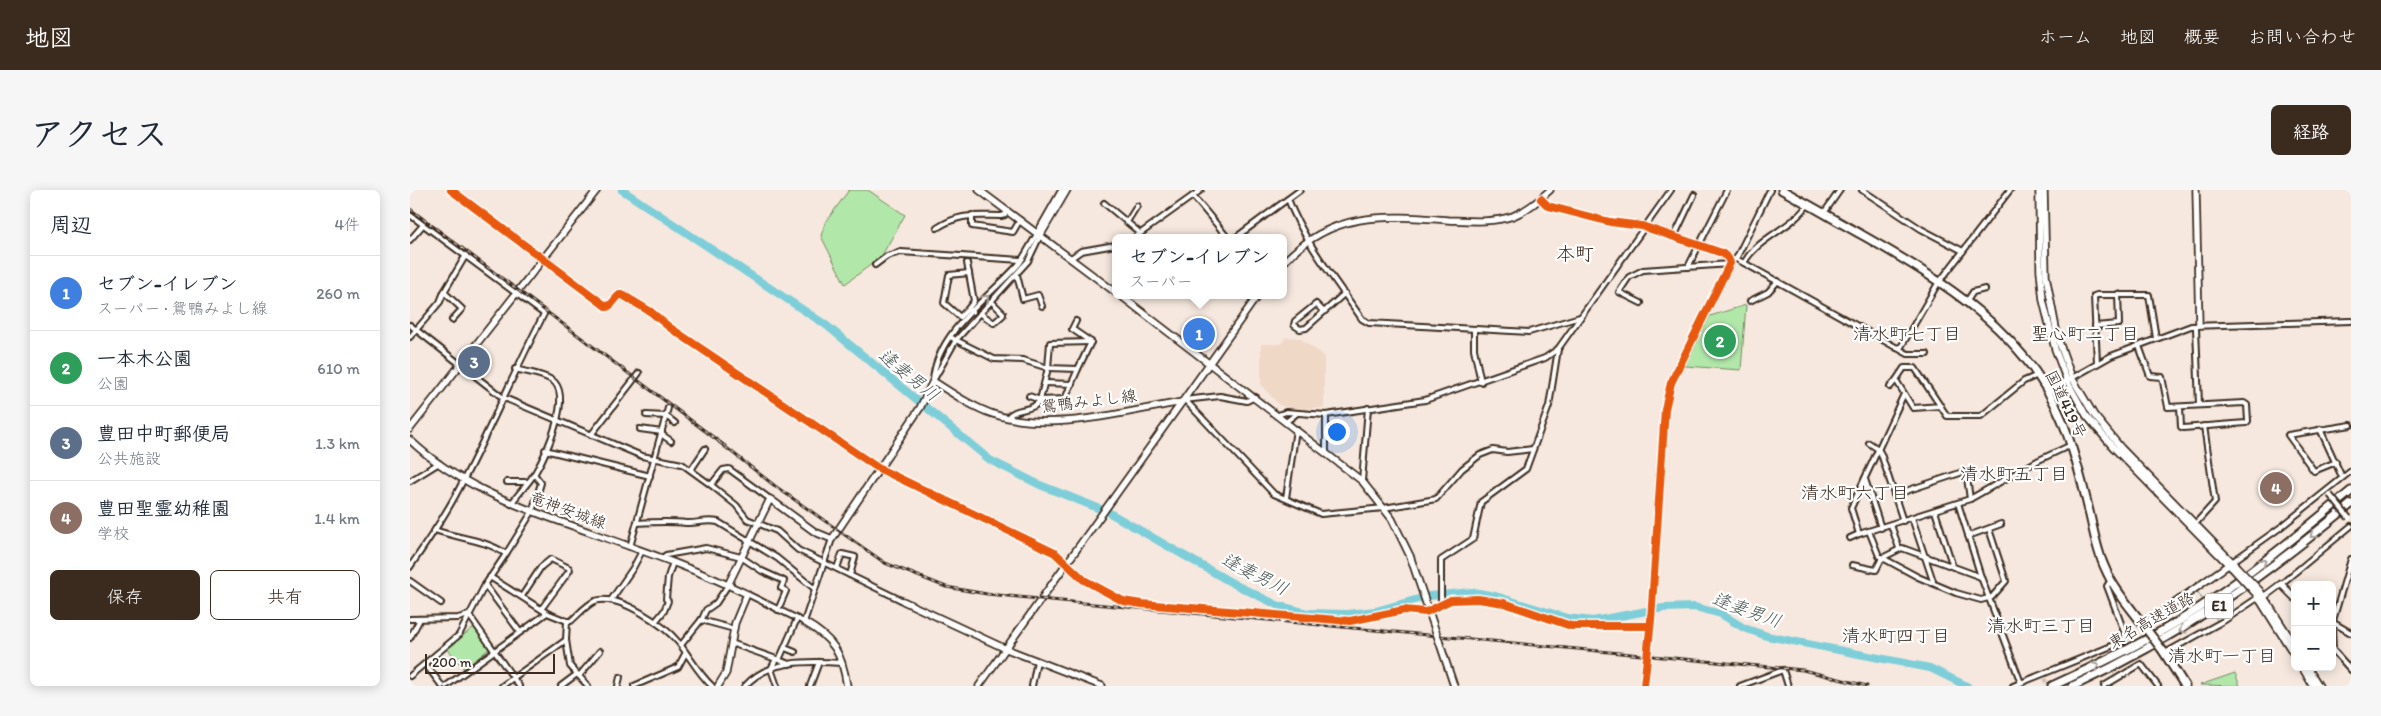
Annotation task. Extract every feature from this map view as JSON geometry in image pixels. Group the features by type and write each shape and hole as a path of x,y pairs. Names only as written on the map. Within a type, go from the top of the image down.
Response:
{"highway":[{"name":"国道419号","path":"1782,190 1890,250 1967,301 2002,332 2038,375 2048,390 2071,445 2100,554 2111,580 2164,652 2185,686"},
{"name":"東名高速道路","path":"2052,686 2114,657 2194,611 2231,587 2351,491"},
{"name":"東名高速道路","path":"2073,686 2149,648 2215,608 2290,554 2351,504"}],"street":[{"path":"451,190 608,307 612,305 617,296 622,294 878,468 1055,553 1084,580 1123,601 1142,604 1350,621 1404,610 1426,612 1436,608 1441,601 1441,560 1473,539 1481,502 1526,469 1549,406 1558,349"},
{"path":"410,429 597,190"},
{"path":"979,190 1112,290"},
{"path":"804,622 832,540 920,407 956,340 1028,261 1062,190"},
{"path":"933,381 934,372 950,338 1021,260 1067,190"},
{"path":"1104,203 1140,233 1201,190"},
{"path":"1241,234 1300,190"},
{"path":"1287,259 1309,239 1339,224 1379,217 1482,222 1498,220 1518,213 1541,199 1550,190"},
{"path":"1278,415 1286,412 1326,414 1425,400 1481,382 1545,358 1558,349 1671,190"},
{"path":"1688,266 1727,190"},
{"path":"1644,686 1652,604 1664,418 1668,393 1671,383 1732,261 1770,190"},
{"path":"1824,213 1840,190"},
{"path":"1862,190 1921,229 1963,251"},
{"path":"1897,348 1901,347 1939,282 2010,190"},
{"path":"2039,190 2040,270 2043,300 2055,349 2086,415 2113,447 2260,594 2291,640"},
{"path":"2044,190 2046,276 2058,339 2070,380 2108,433 2232,565"},
{"path":"2196,190 2199,325 2196,328 2199,405"},
{"path":"1674,237 1694,195"},
{"path":"1193,196 1225,234"},
{"path":"1288,199 1292,212 1309,239 1362,319 1369,323 1533,332 1580,317"},
{"path":"1541,199 1548,206 1610,222 1645,226 1722,253 1732,261"},
{"path":"1744,263 1749,253 1808,204"},
{"path":"1127,222 1137,206"},
{"path":"937,228 952,218 972,215 1001,216 1005,215 1007,211"},
{"path":"410,215 544,314 515,369 464,480 410,568"},
{"path":"972,215 972,226 1012,232 1020,220"},
{"path":"410,240 423,225"},
{"path":"1072,258 1081,251 1112,246"},
{"path":"876,265 887,256 901,252 1021,260"},
{"path":"410,337 440,302 466,256"},
{"path":"1641,303 1620,292 1629,277 1643,270 1732,261 1744,263 1822,308 1908,354 1927,354"},
{"path":"967,263 969,273 974,300 960,317 944,303 949,275 969,273"},
{"path":"1017,275 1023,298 1038,295 1042,306"},
{"path":"1750,301 1768,292 1778,281"},
{"path":"1967,301 1973,292 1985,289"},
{"path":"444,292 462,309 452,320"},
{"path":"1324,312 1316,304 1295,321 1294,325 1300,329 1306,328 1324,312 1345,293"},
{"path":"2097,363 2094,296 2118,294 2149,295 2156,338"},
{"path":"2095,326 2118,324 2118,294"},
{"path":"1125,299 1362,480 1399,530 1410,556 1454,686"},
{"path":"979,686 1004,648 1098,520 1255,299"},
{"path":"968,309 972,312 980,313 994,323 1003,316 1003,313 991,301"},
{"path":"1076,321 1072,330 1091,342"},
{"path":"2048,390 2070,380 2097,363 2156,338 2199,325 2351,321"},
{"path":"410,325 502,397 642,456 682,464 736,505 742,515 757,524 777,531 798,550 1004,648 1102,686"},
{"path":"1474,330 1474,349 1481,382"},
{"path":"950,338 988,358 1023,360 1048,368 1078,369"},
{"path":"1007,418 1012,413 1033,408 1040,400 1048,368 1050,342 1091,342"},
{"path":"1029,396 1040,400 1065,399 1091,342"},
{"path":"2139,346 2150,376 2162,377 2168,407 2244,403 2247,405 2248,421 2246,423 2182,428 2180,407"},
{"path":"1890,387 1904,368 1915,368 1947,416 1981,416 2024,381 2038,375"},
{"path":"510,504 534,474 558,422 561,395 553,381 515,369"},
{"path":"591,435 639,373"},
{"path":"1896,380 1914,408 1941,406"},
{"name":"鴛鴨みよし線","path":"933,381 975,406 1007,418 1050,422 1183,401"},
{"path":"1045,383 1072,384"},
{"path":"1859,534 1851,508 1904,394"},
{"path":"1183,401 1220,396 1247,401 1255,397"},
{"path":"1183,401 1274,494 1327,515 1436,499 1444,492 1452,479 1480,455 1493,450 1507,452 1533,449"},
{"path":"630,547 668,408"},
{"path":"1362,480 1368,408"},
{"path":"1287,421 1296,414"},
{"path":"1326,414 1326,451"},
{"path":"646,415 666,416 675,423"},
{"path":"2336,462 2314,472 2288,436 2289,433 2350,425 2351,431"},
{"path":"2195,524 2215,502 2204,426"},
{"path":"1286,498 1296,429"},
{"path":"2320,429 2342,477"},
{"path":"640,430 661,433 671,441"},
{"name":"竜神安城線","path":"410,440 464,480 510,504 673,562 728,584"},
{"path":"1868,443 1878,449 1903,521"},
{"path":"1850,538 1970,499 2039,460 2071,445"},
{"path":"691,470 704,449"},
{"path":"545,450 650,476"},
{"path":"410,481 439,463"},
{"path":"711,485 723,470 729,469 815,532 832,540"},
{"path":"2146,628 2232,565 2351,470"},
{"path":"1894,495 1966,471 1970,499"},
{"path":"410,676 426,665 459,635 485,585 532,512 541,483 534,474"},
{"path":"1864,479 1881,528"},
{"path":"508,482 527,482"},
{"path":"2326,490 2350,519"},
{"path":"680,645 701,620 706,610 716,603 728,584 770,499"},
{"path":"1958,503 1989,599 2021,683"},
{"path":"1935,511 1953,567"},
{"path":"1912,518 1932,582"},
{"path":"637,522 713,521 749,540 796,572 815,589"},
{"path":"1968,536 2001,524"},
{"path":"1890,525 1899,548"},
{"path":"2164,652 2225,620 2260,594 2282,584 2351,526"},
{"path":"1869,532 1877,554 1882,558 1932,582 1981,600 1989,599 2006,581 1989,529"},
{"path":"435,530 452,536 486,542 506,554"},
{"path":"662,558 666,555 706,548 741,557 762,571 784,581 781,588 786,591 778,610"},
{"path":"1852,565 1876,570 1882,558 1899,548 1981,576"},
{"path":"611,600 642,551"},
{"path":"837,568 842,554 855,557 850,575"},
{"path":"522,596 541,567 551,559 569,568 570,570 542,608"},
{"path":"2336,609 2351,559"},
{"path":"655,622 664,611 668,601 666,599 668,577 673,562"},
{"path":"490,577 547,612 568,621"},
{"path":"2013,686 2124,641 2125,634 2107,586 2111,580"},
{"path":"410,581 441,603"},
{"path":"728,584 818,630 834,644 842,663 847,686"},
{"path":"2282,584 2291,594"},
{"path":"485,585 520,632"},
{"path":"718,686 728,666 734,629 747,594"},
{"path":"2260,594 2291,649"},
{"path":"1441,601 1478,599 1504,604 1571,626 1650,623"},
{"path":"568,621 597,600 611,600 655,622 680,645 712,686"},
{"path":"446,686 547,612"},
{"path":"410,619 458,618 469,615"},
{"path":"469,615 520,686"},
{"path":"410,638 420,619"},
{"path":"771,669 784,648 797,619"},
{"path":"701,620 734,629"},
{"path":"568,621 566,640 570,666 588,686"},
{"path":"2336,625 2351,634"},
{"path":"502,686 566,640"},
{"path":"731,643 789,664"},
{"path":"784,648 795,652"},
{"path":"561,686 578,675 600,651"},
{"path":"2336,653 2351,670"},
{"path":"634,686 678,667 686,654"},
{"path":"1032,686 1037,661"},
{"path":"810,686 819,662"},
{"path":"745,686 752,678 771,669 789,664 842,663"},
{"path":"2104,686 2141,664 2158,686"},
{"path":"426,665 442,686"},
{"path":"771,669 777,686"},
{"path":"1740,686 1783,670 1788,686"},
{"path":"2304,671 2313,686"},
{"path":"2310,671 2319,686"},
{"path":"2041,674 2044,679"},
{"path":"618,686 620,677"}],"shaded area":[{"path":"1286,337 1300,338 1324,356 1324,408 1292,409 1279,405 1261,385 1261,344 1281,344"}],"green space":[{"path":"849,190 868,190 905,215 881,257 845,284 821,236 825,223"},
{"path":"1746,305 1741,370 1685,366 1710,316"},
{"path":"474,627 489,649 464,669 447,648"},
{"path":"2235,673 2240,686 2200,685"}],"waterway":[{"name":"逢妻男川","path":"622,190 826,325 990,460 1040,485 1108,512 1234,584 1277,605 1308,613 1347,614 1376,611 1429,596 1473,592 1495,596 1567,618 1593,621 1663,608 1695,607 1721,614 1744,628 1767,636 1930,668 1967,686"},
{"path":"2197,591 2204,602"},
{"path":"2211,612 2218,621"}],"tunnel":[{"path":"2044,679 2049,686"}],"railway":[{"path":"410,209 725,446"},
{"path":"719,442 775,486 885,563 946,587 987,594 1803,670 1867,686"}],"cycle path":[{"path":"451,190 607,307 621,294 651,312 669,327 878,468 1055,553 1084,580 1123,601 1350,621 1404,610 1426,612 1451,600 1478,599 1504,603 1571,626 1649,626"},
{"path":"1541,199 1548,206 1610,222 1642,226 1722,253 1728,258 1730,263 1671,383 1665,409 1651,620 1644,686"}],"place":[{"name":"セブン-イレブン","path":"1199,334"},
{"name":"一本木公園","path":"1720,341"},
{"name":"豊田中町郵便局","path":"474,362"},
{"name":"豊田聖霊幼稚園","path":"2276,488"}],"district":[{"name":"本町","path":"1575,253"},
{"name":"清水町七丁目","path":"1907,334"},
{"name":"聖心町二丁目","path":"2085,334"},
{"name":"清水町五丁目","path":"2014,474"},
{"name":"清水町六丁目","path":"1855,493"},
{"name":"清水町三丁目","path":"2041,626"},
{"name":"清水町四丁目","path":"1896,636"},
{"name":"清水町一丁目","path":"2222,656"}]}
